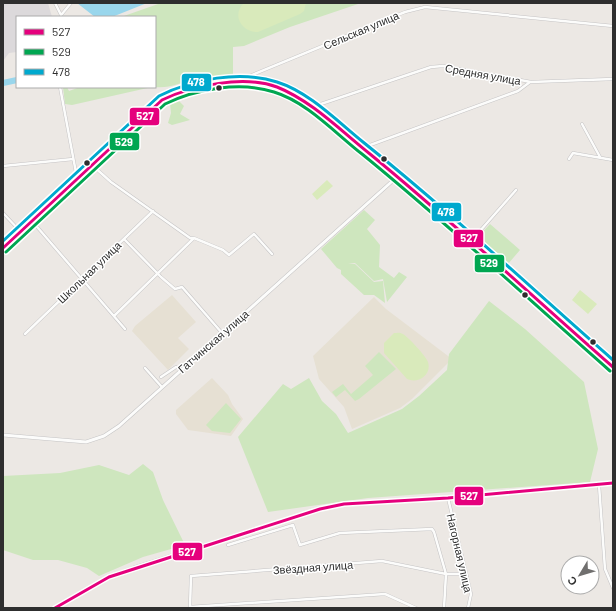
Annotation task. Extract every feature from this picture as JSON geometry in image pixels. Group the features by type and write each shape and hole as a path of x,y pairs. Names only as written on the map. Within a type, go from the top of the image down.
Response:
{"main road":[{"path":"3,248 157,103 167,96 180,92 234,82 261,82 293,95 311,107 398,176 472,240 613,367"},
{"path":"55,608 103,580 134,568 320,509 344,504 448,498 613,483"}],"street":[{"path":"55,3 61,16 71,3"},
{"name":"Сельская улица","path":"234,82 405,12 425,7 613,26"},
{"name":"Средняя улица","path":"311,107 431,67 443,66 531,82 613,78"},
{"path":"523,80 524,87"},
{"path":"362,148 443,119 524,87 531,82"},
{"path":"60,88 77,178"},
{"path":"582,124 600,157"},
{"path":"569,159 574,153 613,160"},
{"path":"3,166 73,159"},
{"path":"92,165 112,182 190,238 194,238 223,250 229,255 254,234 272,254"},
{"name":"Гатчинская улица","path":"3,435 86,442 96,439 114,429 398,176"},
{"path":"472,240 516,190"},
{"name":"Школьная улица","path":"25,334 153,211"},
{"path":"3,213 20,232"},
{"path":"31,221 125,329"},
{"path":"114,316 194,238"},
{"path":"124,239 158,274 175,288 182,287 222,333"},
{"path":"160,377 176,367"},
{"path":"145,368 161,386"},
{"path":"599,485 605,570 613,588"},
{"name":"Нагорная улица","path":"448,498 471,594 468,608"},
{"path":"228,545 293,525 300,545 340,533 432,529 446,574 444,608"},
{"name":"Звёздная улица","path":"190,607 191,576 382,561 446,574 466,574"},
{"path":"190,607 385,594 416,608"}],"shaded area":[{"path":"3,3 48,3 52,16 16,16 16,52 9,53 3,61"},
{"path":"172,295 196,322 178,338 189,349 168,370 132,331 135,326"},
{"path":"374,297 386,309 452,359 412,399 400,408 352,429 344,407 319,379 313,356"},
{"path":"212,378 228,395 232,404 243,419 231,436 188,430 176,414 176,410"}],"green space":[{"path":"161,3 361,3 290,27 244,46 233,47 233,75 204,78 160,87 156,87 156,16 124,16"},
{"path":"244,3 306,3 304,11 300,14 258,32 252,32 243,26 238,18 240,8"},
{"path":"63,88 68,88 69,91 77,88 148,88 72,105 65,104"},
{"path":"177,99 184,106 180,114 190,120 172,125 168,123 171,113 170,103"},
{"path":"327,180 333,186 317,200 312,194"},
{"path":"364,210 375,220 367,229 380,245 379,267 394,278 399,272 407,277 387,302 383,279 374,281 355,263 348,263 355,264 374,282 383,281 385,303 374,295 364,295 341,274 341,270 337,268 321,249"},
{"path":"490,224 520,250 508,264 478,237"},
{"path":"580,290 597,304 588,314 572,300"},
{"path":"489,301 525,329 584,382 598,449 590,482 368,498 268,512 238,437 283,384 291,389 309,378 322,401 336,414 348,433 402,409 419,396 447,370 449,354"},
{"path":"394,333 403,334 427,359 429,367 428,371 420,379 407,379 384,353 384,343"},
{"path":"379,352 396,369 355,401 345,390 336,397 332,392 343,384 351,394 373,375 365,366"},
{"path":"226,403 241,419 230,433 212,431 206,425"},
{"path":"143,464 153,472 163,500 185,545 143,557 99,576 87,568 58,560 33,560 3,550 3,476 60,473 99,465 129,475"}],"water":[{"path":"77,3 147,3 114,16 94,16"}],"waterway":[{"path":"3,83 16,80"}],"transit line":[{"name":"478","path":"3,241 159,96 187,85 217,78 263,78 289,87 322,108 458,222 613,360"},
{"name":"527","path":"3,248 162,100 188,90 219,83 264,83 290,93 326,117 432,206 613,367"},
{"name":"529","path":"6,252 165,104 190,94 218,88 247,87 261,89 286,97 309,110 425,207 610,371"},
{"name":"527","path":"55,608 109,577 320,509 344,504 448,498 613,483"}]}
